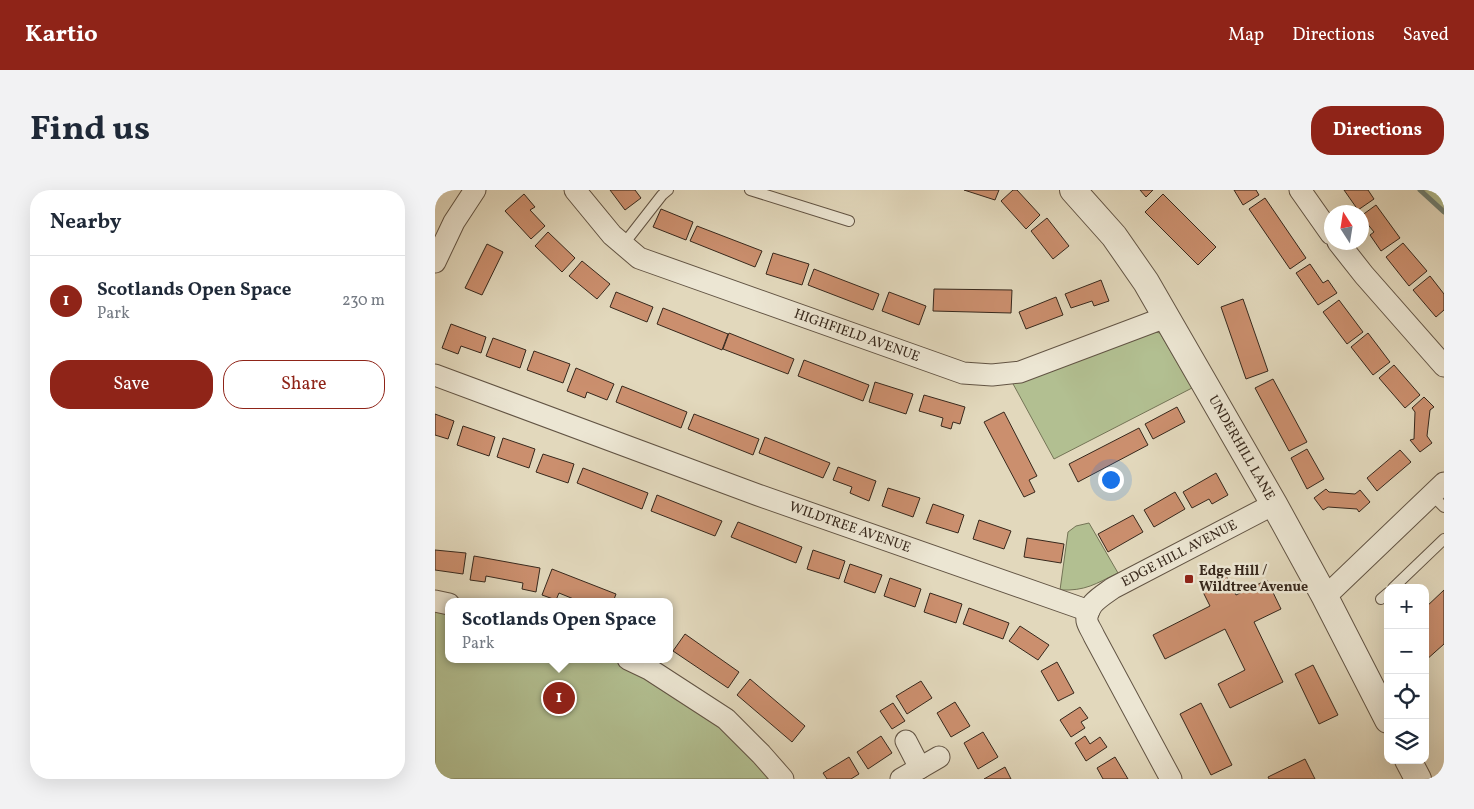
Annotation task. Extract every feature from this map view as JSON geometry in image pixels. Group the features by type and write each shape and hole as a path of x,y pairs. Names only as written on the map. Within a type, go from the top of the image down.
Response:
{"street":[{"path":"435,262 454,222 475,190"},
{"name":"HIGHFIELD AVENUE","path":"575,190 612,235 639,258 963,373 992,375 1020,372 1166,317"},
{"name":"UNDERHILL LANE","path":"1073,190 1114,236 1146,282 1274,504 1325,597 1387,719"},
{"path":"1300,190 1324,224"},
{"path":"1344,250 1363,275 1444,366"},
{"name":"WILDTREE AVENUE","path":"435,375 758,495 1089,611"},
{"path":"1325,597 1440,495"},
{"name":"EDGE HILL AVENUE","path":"1089,611 1092,604 1113,588 1274,504"},
{"path":"1089,611 1087,621 1094,636 1171,779"},
{"path":"636,663 649,669 726,719 783,779"},
{"path":"905,741 920,768"},
{"path":"901,779 939,757"},
{"path":"1410,764 1418,779"}],"lane":[{"path":"623,245 662,195 669,190"},
{"path":"750,190 849,221"},
{"path":"1397,584 1444,539"}],"green space":[{"path":"1420,190 1444,190 1444,212"},
{"path":"1146,330 1160,333 1192,388 1054,459 1012,382"},
{"path":"1089,523 1118,573 1084,588 1060,590 1068,532 1076,526"},
{"path":"435,610 445,612 445,663 625,663 644,672 723,723 773,779 435,779"}],"building":[{"path":"610,190 635,190 641,198 625,210"},
{"path":"964,190 999,190 995,200"},
{"path":"1013,190 1017,190 1040,215 1026,229 1001,201"},
{"path":"1140,190 1153,190 1146,197"},
{"path":"1234,190 1256,190 1259,195 1243,205"},
{"path":"1344,190 1368,190 1374,199 1365,205 1354,205"},
{"path":"524,194 535,207 530,210 545,226 531,239 505,211"},
{"path":"1163,194 1216,247 1198,265 1145,212"},
{"path":"1265,198 1306,258 1290,269 1249,209"},
{"path":"1376,205 1400,238 1381,251 1370,235 1374,232 1369,226 1369,210"},
{"path":"661,209 693,222 686,240 653,227"},
{"path":"1047,218 1069,246 1053,259 1031,231"},
{"path":"697,226 762,251 755,267 690,241"},
{"path":"548,232 575,258 562,272 535,246"},
{"path":"1403,243 1427,271 1409,286 1386,257"},
{"path":"487,244 503,252 482,295 465,288"},
{"path":"773,253 809,264 802,285 766,274"},
{"path":"582,261 610,284 597,299 569,276"},
{"path":"1310,264 1323,283 1328,280 1337,293 1318,305 1296,273"},
{"path":"814,269 879,294 873,310 808,285"},
{"path":"1430,276 1444,294 1444,310 1436,317 1413,290"},
{"path":"1101,280 1109,301 1094,306 1092,301 1071,308 1065,294"},
{"path":"934,289 1012,290 1011,313 933,311"},
{"path":"616,292 653,307 647,322 610,307"},
{"path":"889,292 926,306 919,325 882,311"},
{"path":"1056,297 1063,315 1026,329 1019,312"},
{"path":"1243,299 1268,371 1246,379 1221,307"},
{"path":"1339,300 1363,332 1347,344 1323,312"},
{"path":"663,308 728,334 722,350 657,324"},
{"path":"451,324 486,337 481,353 461,346 458,354 442,348"},
{"path":"729,333 794,359 788,374 723,349"},
{"path":"1368,333 1390,362 1373,375 1351,347"},
{"path":"493,338 526,350 520,368 486,356"},
{"path":"534,351 570,364 563,383 527,370"},
{"path":"804,360 869,385 863,401 798,376"},
{"path":"1394,365 1420,395 1405,408 1379,378"},
{"path":"576,368 614,384 607,400 587,392 585,398 567,391"},
{"path":"1273,379 1307,442 1289,451 1255,388"},
{"path":"875,382 913,394 906,414 869,402"},
{"path":"622,386 687,412 681,428 616,402"},
{"path":"924,395 965,407 960,424 953,422 951,429 941,426 943,418 919,411"},
{"path":"1424,397 1434,407 1430,410 1427,436 1432,443 1420,452 1410,440 1414,439 1415,412 1412,408"},
{"path":"1177,407 1185,422 1153,439 1145,424"},
{"path":"1004,412 1037,476 1029,480 1035,492 1024,497 984,422"},
{"path":"435,414 454,421 448,439 435,435"},
{"path":"694,414 759,439 753,455 688,429"},
{"path":"463,426 495,437 489,456 457,445"},
{"path":"1139,428 1148,445 1078,482 1069,464"},
{"path":"765,437 830,463 823,478 759,453"},
{"path":"503,438 535,449 529,468 497,457"},
{"path":"1307,449 1324,479 1307,489 1291,458"},
{"path":"1400,450 1411,462 1377,491 1367,478"},
{"path":"543,454 574,464 568,483 536,472"},
{"path":"838,467 876,481 869,501 850,493 852,487 833,480"},
{"path":"583,468 648,493 642,509 577,483"},
{"path":"1216,473 1228,495 1212,504 1209,499 1192,508 1183,492"},
{"path":"888,488 920,498 913,517 882,506"},
{"path":"1326,489 1329,492 1355,494 1360,490 1370,502 1359,512 1357,509 1328,507 1323,510 1314,498"},
{"path":"1175,492 1185,509 1154,527 1144,510"},
{"path":"657,495 722,521 715,536 651,511"},
{"path":"933,504 964,515 958,533 926,523"},
{"path":"1133,515 1143,532 1108,552 1098,534"},
{"path":"979,520 1011,531 1004,549 973,539"},
{"path":"738,522 802,547 796,563 731,537"},
{"path":"1027,538 1064,544 1061,563 1024,557"},
{"path":"435,550 466,553 463,574 435,570"},
{"path":"813,550 845,561 839,579 807,569"},
{"path":"474,556 540,568 536,592 522,589 523,583 486,576 485,582 470,580"},
{"path":"850,564 882,575 875,593 844,582"},
{"path":"552,569 616,594 614,598 571,598 559,593 557,598 542,595"},
{"path":"1226,575 1236,595 1267,580 1281,609 1254,622 1283,682 1230,708 1218,684 1245,670 1225,629 1165,659 1153,635 1210,606 1201,588"},
{"path":"890,578 921,589 915,607 884,596"},
{"path":"1444,590 1444,644 1429,657 1429,629 1429,604"},
{"path":"930,593 962,604 956,623 924,612"},
{"path":"969,608 1009,623 1003,639 963,624"},
{"path":"1020,626 1049,645 1038,660 1009,641"},
{"path":"685,634 739,672 728,688 673,651"},
{"path":"1057,662 1074,693 1058,701 1041,671"},
{"path":"1313,665 1338,715 1319,724 1295,674"},
{"path":"750,679 805,726 792,742 737,695"},
{"path":"921,681 932,698 907,714 896,696"},
{"path":"955,702 970,726 951,737 937,713"},
{"path":"893,703 905,721 892,729 880,711"},
{"path":"1201,703 1232,765 1211,775 1180,714"},
{"path":"1080,707 1088,718 1081,722 1085,728 1071,737 1060,720"},
{"path":"983,732 998,757 978,769 964,743"},
{"path":"881,736 892,753 868,769 857,752"},
{"path":"1085,736 1090,744 1100,737 1107,747 1086,761 1075,743"},
{"path":"849,757 859,774 851,779 827,779 823,773"},
{"path":"1115,757 1128,779 1103,779 1097,768"},
{"path":"1305,759 1315,779 1269,779 1268,777"},
{"path":"1005,767 1011,779 984,779"}],"waterway":[{"path":"1420,190 1444,212"}],"place":[{"name":"Edge Hill / Wildtree Avenue","path":"1189,579"},
{"name":"Scotlands Open Space","path":"559,698"}]}
